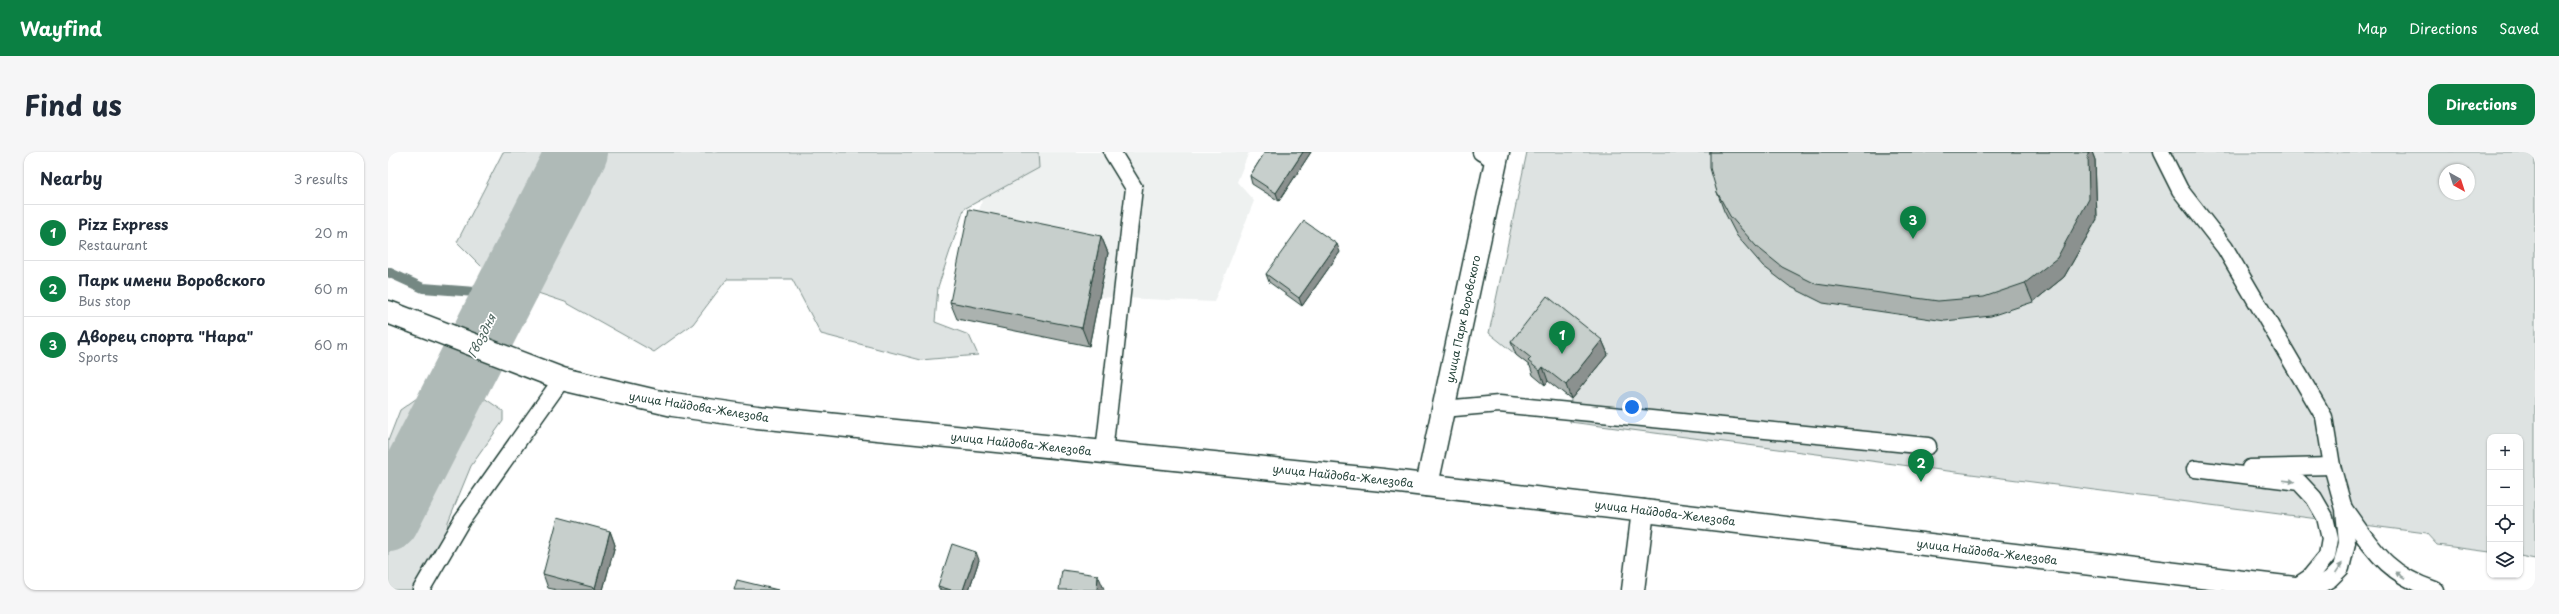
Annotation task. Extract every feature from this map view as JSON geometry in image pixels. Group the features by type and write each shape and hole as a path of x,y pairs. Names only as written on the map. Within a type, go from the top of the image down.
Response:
{"main road":[{"name":"улица Парк Воровского","path":"1427,485 1492,155"},
{"name":"улица Найдова-Железова","path":"388,312 562,379 673,405 757,417 1427,485 2302,589"},
{"path":"1634,590 1643,511"}],"lane":[{"path":"1104,452 1134,188 1112,152"},
{"path":"2161,152 2180,190 2225,248 2324,416 2332,466 2344,509 2347,543 2341,568 2330,580 2316,587 2302,589"},
{"path":"421,590 462,520 562,379"},
{"path":"1443,409 1499,404 1928,446"},
{"path":"2302,589 2327,556 2330,539 2325,517 2314,498 2299,482 2194,469 2332,466"},
{"path":"2344,509 2377,555 2391,569 2412,582 2435,590"}],"shaded area":[{"path":"503,152 1038,152 1039,168 964,209 938,287 935,322 969,335 978,355 921,360 821,334 792,279 727,279 693,324 654,352 565,302 493,278 457,242"},
{"path":"995,152 1249,152 1237,182 1254,201 1214,302 1099,297 1089,346 957,319 975,226"},
{"path":"1527,152 2535,152 2535,559 2523,557 2523,434 2487,434 2487,552 2437,545 2426,533 1570,422 1571,399 1489,333"},
{"path":"430,389 474,391 503,411 503,421 471,466 448,522 444,566 420,590 388,590 388,441 400,410"}],"building":[{"path":"1265,152 1303,152 1276,193 1250,176"},
{"path":"1710,152 2088,152 2089,199 2057,258 2025,283 1984,297 1938,301 1816,284 1782,267 1756,246 1730,216 1717,192 1710,168"},
{"path":"969,209 1101,236 1082,328 950,302"},
{"path":"1304,221 1337,244 1299,298 1266,274"},
{"path":"1547,296 1602,340 1566,385 1543,367 1540,371 1528,361 1531,358 1511,342"},
{"path":"558,517 610,531 595,588 543,574"},
{"path":"952,544 976,552 963,590 951,590 938,586"},
{"path":"1062,570 1098,575 1097,590 1059,590"},
{"path":"737,580 778,590 734,590"}],"waterway":[{"name":"Гвоздня","path":"388,521 577,152"},
{"path":"388,272 423,288 475,292 507,288"}],"place":[{"name":"Дворец спорта \"Нара\"","path":"1913,239"},
{"name":"Pizz Express","path":"1562,354"},
{"name":"Парк имени Воровского","path":"1921,482"}]}
